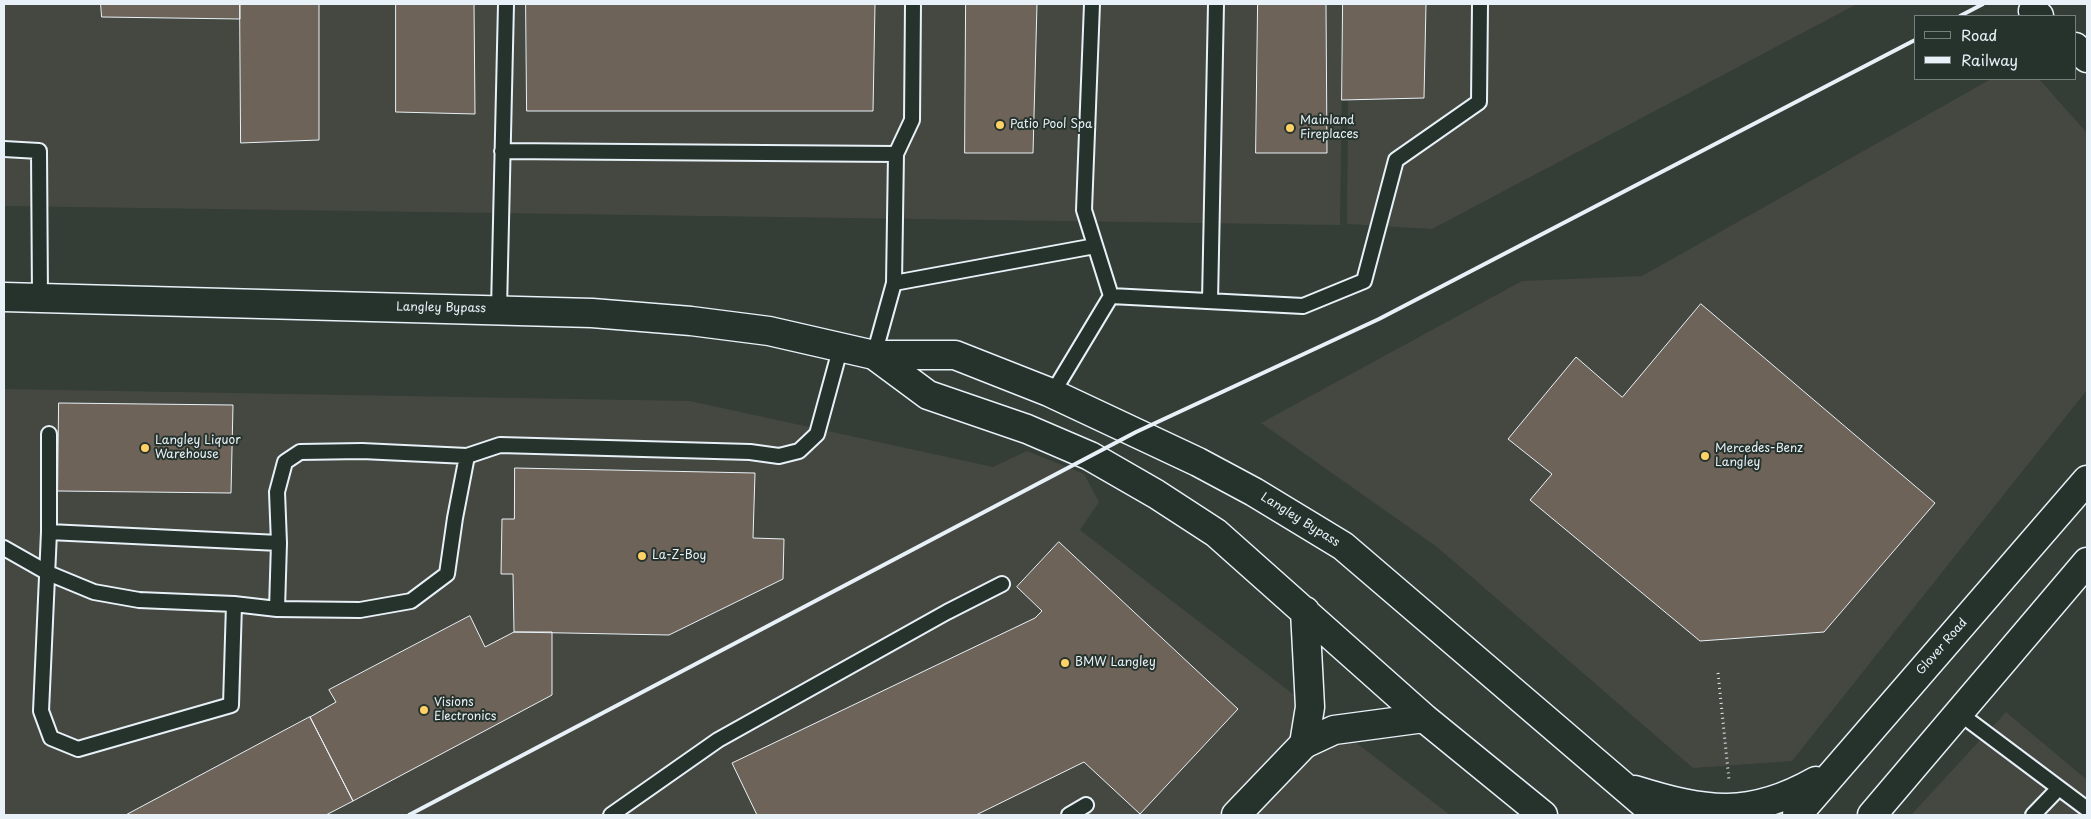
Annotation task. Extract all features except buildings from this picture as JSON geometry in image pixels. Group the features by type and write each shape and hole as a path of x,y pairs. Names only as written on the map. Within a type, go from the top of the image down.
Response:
{"main road":[{"path":"2076,48 2087,58"},
{"name":"Langley Bypass","path":"4,297 499,309 691,321 769,331 874,355 955,355 1052,394 1198,462 1254,492 1342,546 1657,815"},
{"name":"Langley Bypass","path":"874,355 928,395 1027,429 1090,456 1156,494 1216,533 1424,718 1542,815"},
{"name":"Glover Road","path":"1797,815 2087,480"},
{"path":"1876,813 2087,562"},
{"path":"1304,744 1310,706 1305,611"},
{"path":"1236,815 1304,744 1334,730 1424,718"},
{"path":"1622,786 1688,806 1732,814 1763,808 1796,796 1840,765"}],"lane":[{"path":"499,309 506,4"},
{"path":"874,355 894,283 896,154 912,120 913,4"},
{"path":"1052,394 1111,296 1084,210 1092,4"},
{"path":"1210,301 1216,4"},
{"path":"1111,296 1303,306 1364,281 1396,160 1479,102 1480,4"},
{"path":"4,149 39,152 40,298"},
{"path":"502,151 896,154"},
{"path":"894,283 1095,246"},
{"path":"276,609 279,543 277,492 284,462 300,452 362,451 467,456 500,445 750,452 779,456 799,451 816,434 841,346"},
{"path":"49,434 48,573 41,711 51,738 78,749 231,706 234,604"},
{"path":"4,548 48,573 94,592 139,600 234,604 276,609 360,610 411,601 447,574 454,518 467,456"},
{"path":"49,532 279,543"},
{"path":"613,815 718,740 947,612 1002,584"},
{"path":"1959,713 2087,810"},
{"path":"2033,815 2058,788"},
{"path":"1069,815 1086,805"}],"path":[{"path":"1718,673 1729,784"}],"shaded area":[{"path":"4,4 1343,4 1340,225 4,206"},
{"path":"1349,4 1857,4 1432,229 1347,224"},
{"path":"1989,80 2040,80 2087,133 2087,390 1792,761 1693,768 1437,547 1261,423 1522,281 1642,276"},
{"path":"4,389 690,401 993,467 1027,451 1084,474 1099,502 1080,530 1450,815 4,815"},
{"path":"2006,712 2087,780 2087,815 1911,815"}],"railway":[{"path":"1962,15 1983,4"},
{"path":"409,815 1136,432 1379,319 1914,41"}],"place":[{"name":"Patio Pool Spa","path":"1000,125"},
{"name":"Mainland Fireplaces","path":"1290,128"},
{"name":"Langley Liquor Warehouse","path":"145,448"},
{"name":"Mercedes-Benz Langley","path":"1705,456"},
{"name":"La-Z-Boy","path":"642,556"},
{"name":"BMW Langley","path":"1065,663"},
{"name":"Visions Electronics","path":"424,710"}]}
